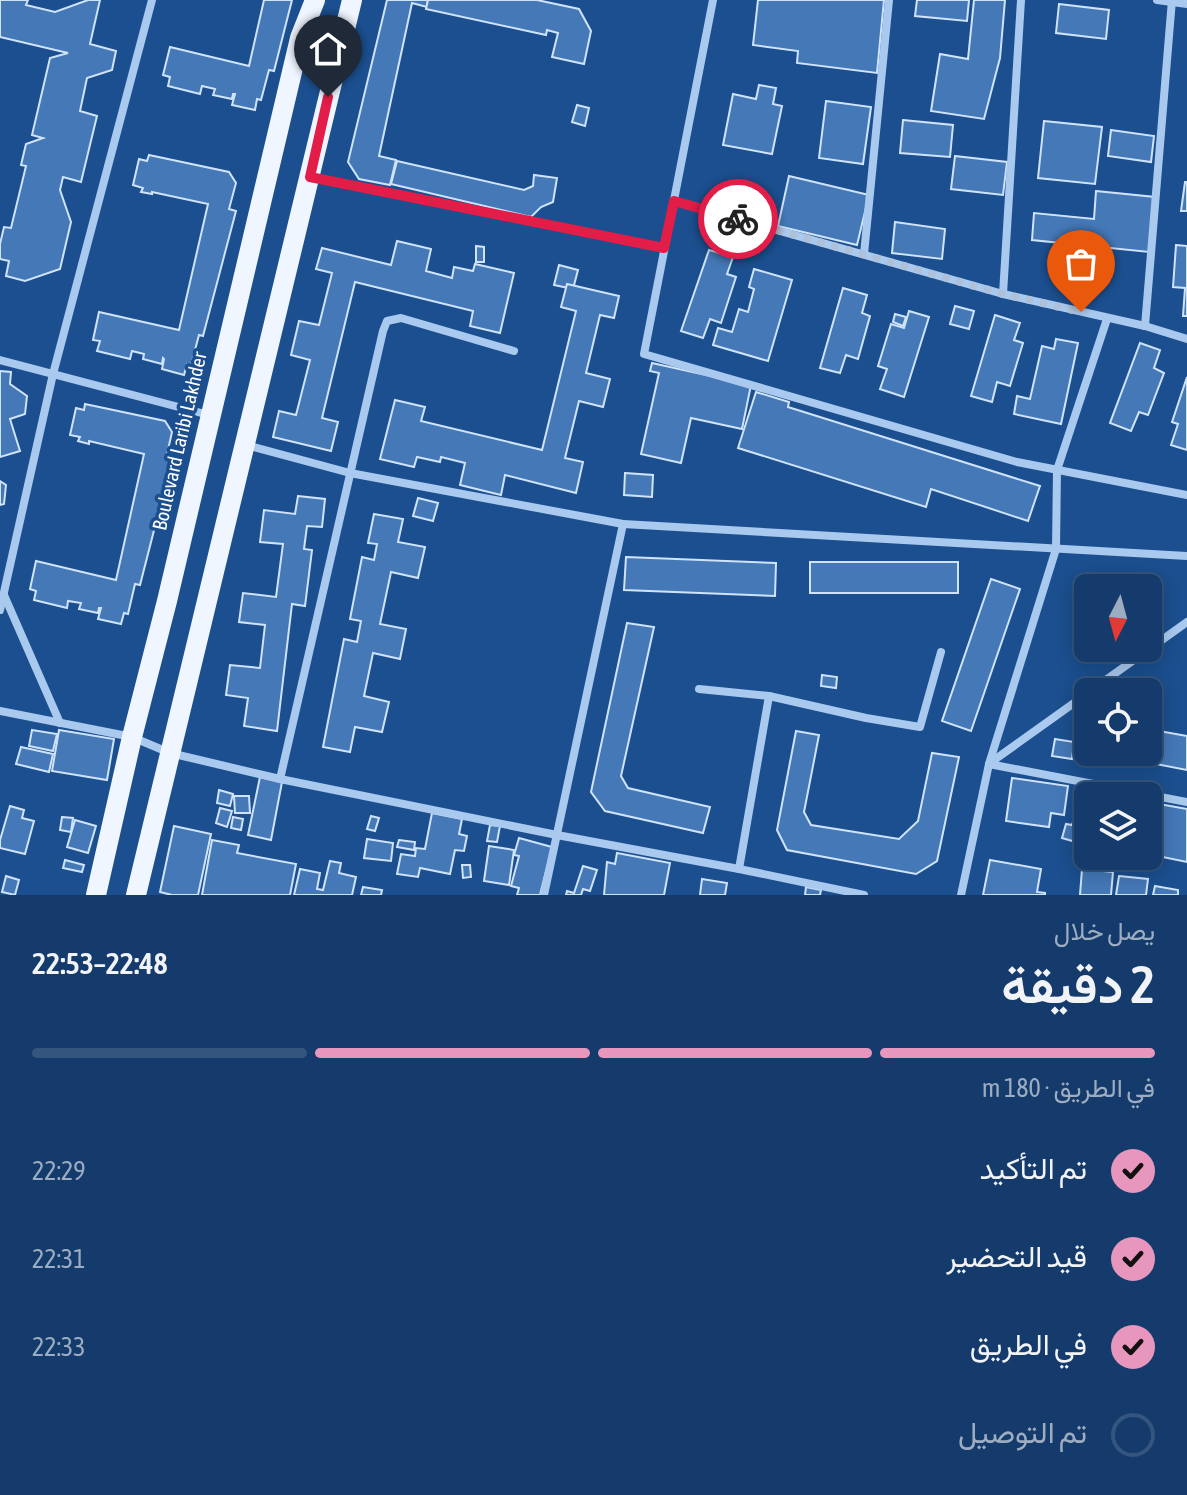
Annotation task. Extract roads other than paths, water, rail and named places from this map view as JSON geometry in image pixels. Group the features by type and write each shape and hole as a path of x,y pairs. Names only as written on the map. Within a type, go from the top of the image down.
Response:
{"main road":[{"name":"Boulevard Laribi Lakhder","path":"96,895 300,38 315,0"},
{"path":"136,895 352,0"}],"street":[{"path":"0,610 53,374 152,0"},
{"path":"713,0 644,354 1002,458 1187,495"},
{"path":"864,254 889,0"},
{"path":"1003,294 1021,0"},
{"path":"1157,0 1187,4"},
{"path":"1145,326 1172,1"},
{"path":"310,177 664,248"},
{"path":"674,201 1003,294 1145,326 1187,339"},
{"path":"280,779 387,321 401,318 514,351"},
{"path":"961,895 989,764 1056,549 1057,470 1107,319"},
{"path":"0,360 209,415"},
{"path":"245,445 350,473 623,524 1187,556"},
{"path":"544,895 623,524"},
{"path":"4,593 60,723"},
{"path":"1109,678 1187,622"},
{"path":"699,689 769,696 920,727 941,652"},
{"path":"739,869 769,696"},
{"path":"989,764 1074,703"},
{"path":"0,711 132,737 170,753 280,779 864,895"},
{"path":"989,764 1187,802"}]}
